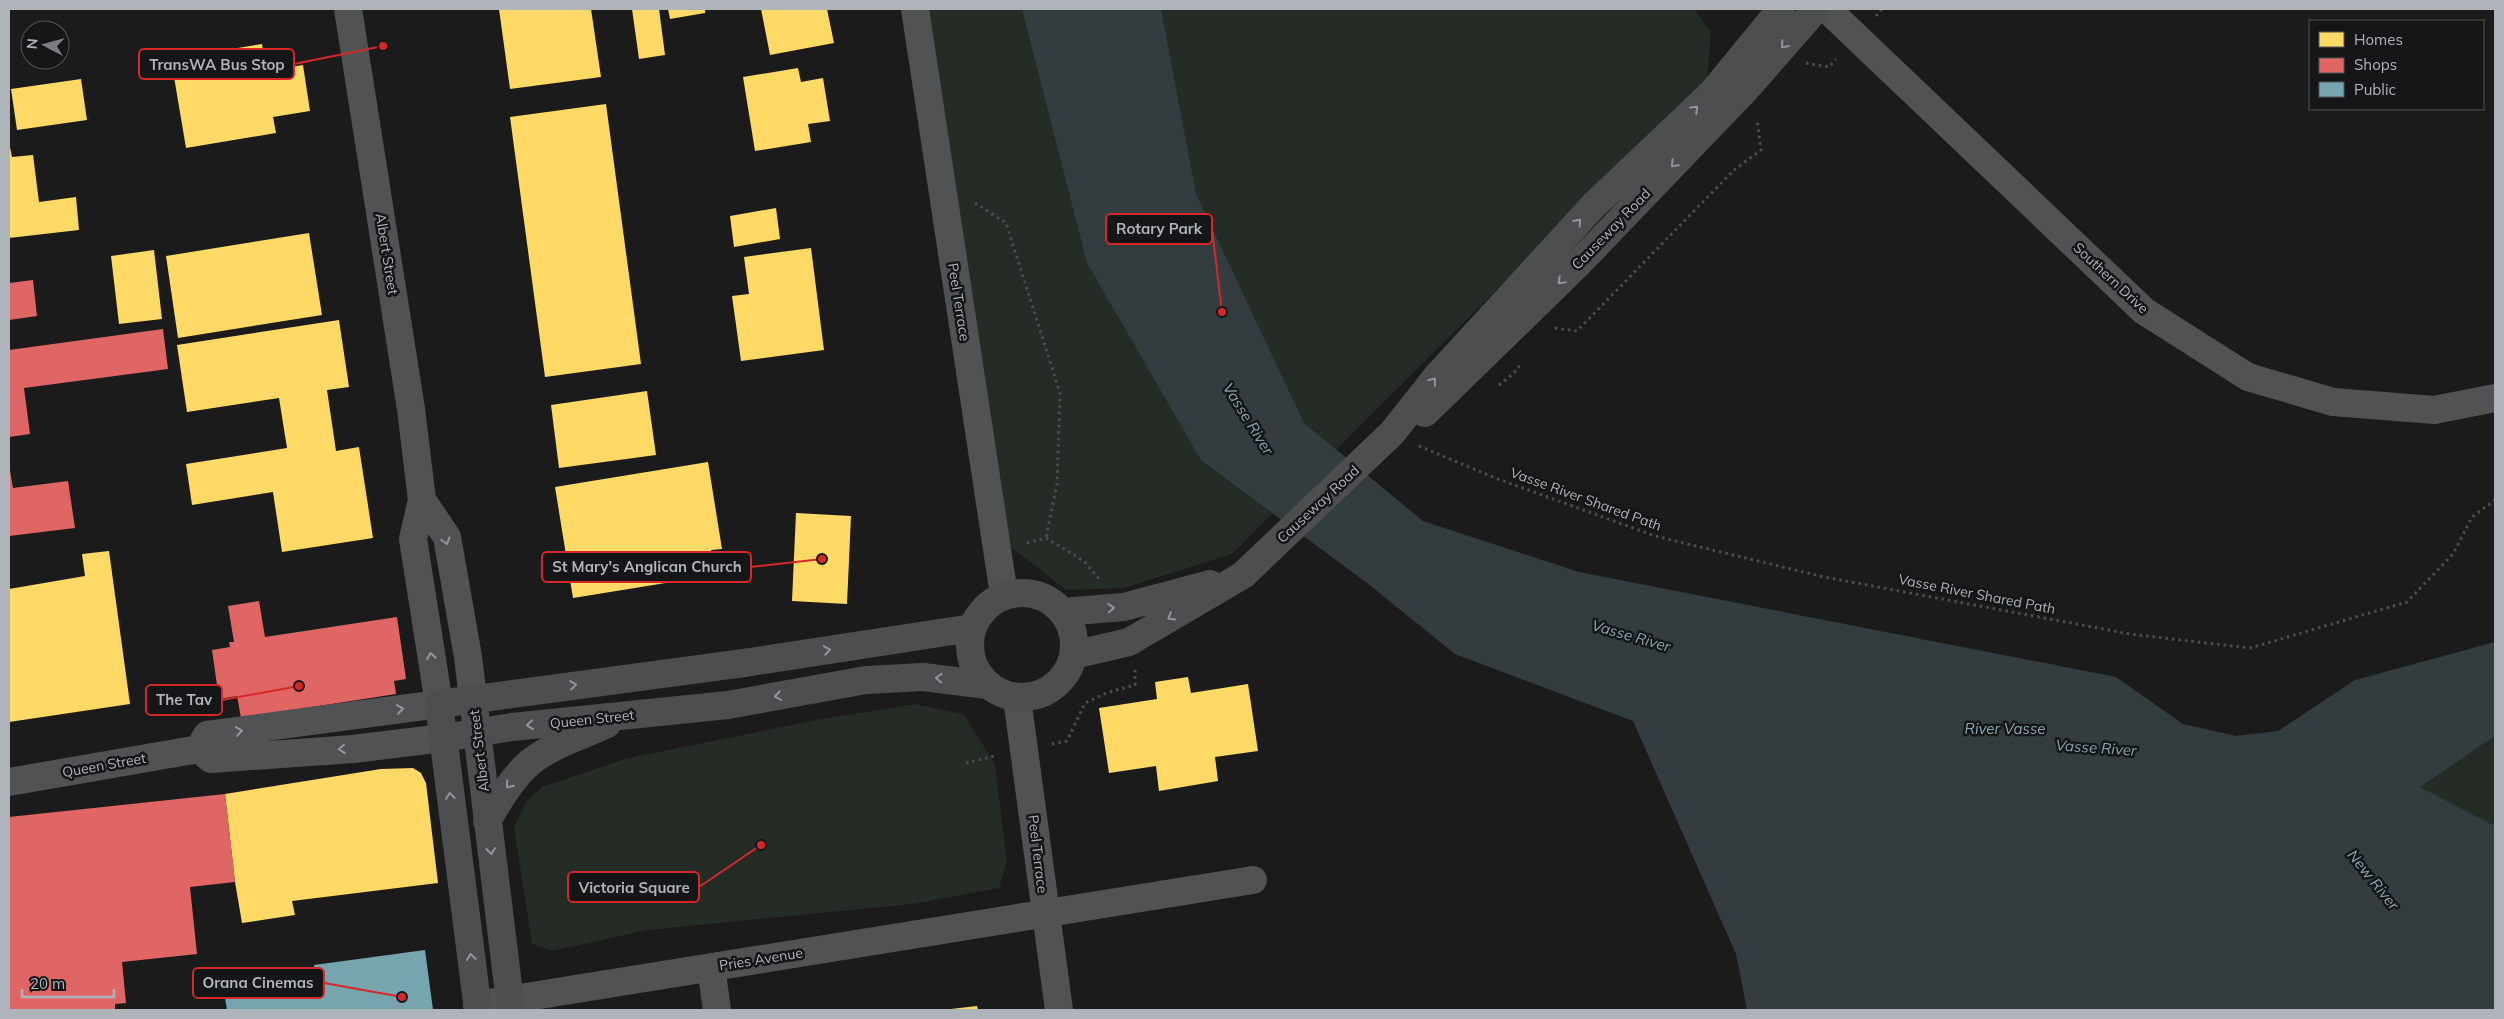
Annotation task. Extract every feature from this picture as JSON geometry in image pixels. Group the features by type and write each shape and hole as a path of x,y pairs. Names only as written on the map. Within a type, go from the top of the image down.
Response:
{"main road":[{"name":"Causeway Road","path":"1073,655 1129,642 1243,575 1392,433 1438,375 1594,205 1712,93 1782,9"},
{"name":"Causeway Road","path":"1392,433 1431,410 1570,272 1746,89 1816,9"},
{"name":"Causeway Road","path":"1063,612 1124,607 1243,575"},
{"path":"1022,592 1040,596 1052,602 1063,612 1070,624 1074,639 1073,655 1069,669 1055,686 1036,696 1017,698 999,693 987,685 976,670 971,659 970,641 972,628 981,612 1004,595 1022,592"},
{"path":"439,704 744,663 972,628"},
{"name":"Queen Street","path":"443,738 478,732 624,715 728,705 882,679 923,676 987,685"},
{"name":"Albert Street","path":"473,698 511,1005"},
{"name":"Albert Street","path":"439,704 478,1008"},
{"path":"487,821 505,790 526,766 549,750 624,715"}],"street":[{"name":"Albert Street","path":"348,9 411,409 422,500 413,539 439,704"},
{"name":"Peel Terrace","path":"915,9 1004,595"},
{"name":"Southern Drive","path":"1827,9 2144,311 2248,377 2333,402 2434,410 2495,398"},
{"name":"Albert Street","path":"422,500 447,537 468,657 473,698"},
{"name":"Peel Terrace","path":"1017,698 1059,1010"},
{"path":"199,749 207,735 439,704"},
{"name":"Queen Street","path":"9,782 199,749 210,759 353,749 443,738"},
{"name":"Pries Avenue","path":"478,1008 511,1005 711,967 1253,880"},
{"path":"711,967 717,1010"}],"path":[{"path":"1804,63 1829,67 1882,9"},
{"path":"1548,328 1577,330 1734,170 1761,150 1757,119 1760,111"},
{"path":"971,200 1006,223 1060,393 1057,484 1046,538"},
{"path":"1497,386 1513,374 1524,359"},
{"name":"Vasse River Shared Path","path":"1428,440 1420,446 1498,479 1655,536 1824,577 2130,634 2250,648 2407,602 2453,554 2472,517 2495,500"},
{"path":"966,763 1067,741 1084,703 1106,693 1134,685 1135,668"}],"shaded area":[{"path":"920,9 1694,9 1711,32 1707,80 1232,554 1124,588 1066,590 1008,545"},
{"path":"915,704 963,714 995,764 1007,862 999,888 913,904 647,930 552,951 532,944 514,827 526,802 542,787 628,758 822,719"},
{"path":"2495,736 2495,826 2419,787"}],"water":[{"path":"1022,9 1161,9 1196,194 1304,423 1423,521 1579,572 2116,677 2183,724 2236,736 2278,731 2355,680 2495,642 2495,736 2420,787 2495,826 2495,1010 1747,1010 1736,954 1633,721 1455,654 1367,583 1201,460 1087,263"}],"building: Homes":[{"path":"499,9 591,9 601,77 510,89"},
{"path":"632,9 659,9 665,55 639,59"},
{"path":"668,9 705,9 705,13 670,19"},
{"path":"761,9 827,9 834,43 770,55"},
{"path":"262,44 266,71 303,65 310,111 273,117 276,133 186,148 171,59"},
{"path":"798,68 801,82 823,78 830,121 808,124 811,142 755,151 743,77"},
{"path":"81,79 87,120 17,130 11,89"},
{"path":"606,104 641,364 545,377 510,117"},
{"path":"9,142 12,157 33,155 39,202 76,197 79,230 9,238"},
{"path":"776,208 780,239 734,247 730,216"},
{"path":"309,233 322,315 178,338 166,256"},
{"path":"811,248 824,350 741,361 732,296 749,294 744,257"},
{"path":"154,250 162,319 119,324 111,256"},
{"path":"339,320 349,387 327,390 336,451 359,447 373,538 282,552 273,492 192,505 186,464 287,448 279,398 187,412 177,345"},
{"path":"647,391 656,455 559,468 551,405"},
{"path":"708,462 722,549 711,550 715,575 573,598 555,487"},
{"path":"796,513 851,516 847,604 792,601"},
{"path":"109,551 130,704 9,722 9,589 85,576 82,554"},
{"path":"1188,677 1191,693 1248,684 1258,751 1215,757 1218,781 1159,791 1156,766 1109,773 1099,708 1157,699 1155,682"},
{"path":"413,768 421,773 426,783 438,883 292,901 295,915 242,923 235,882 225,794 381,769"},
{"path":"977,1006 978,1010 951,1010 951,1009"}],"building: Shops":[{"path":"33,280 37,316 9,320 9,283"},
{"path":"163,329 168,369 24,388 30,434 9,437 9,350"},
{"path":"9,465 13,488 68,481 75,528 9,536"},
{"path":"259,601 265,637 397,617 406,679 394,681 396,694 241,718 237,696 219,699 212,650 230,647 229,642 234,642 228,606"},
{"path":"225,794 235,882 190,887 197,954 122,962 126,1003 115,1004 115,1010 9,1010 9,817"}],"building: Public":[{"path":"425,950 433,1010 227,1010 224,992 316,980 314,965"}],"place":[{"name":"TransWA Bus Stop","path":"383,46"},
{"name":"Rotary Park","path":"1222,312"},
{"name":"St Mary's Anglican Church","path":"822,559"},
{"name":"The Tav","path":"299,686"},
{"name":"Victoria Square","path":"761,845"},
{"name":"Orana Cinemas","path":"402,997"}],"water label":[{"name":"Vasse River","path":"1248,419"},
{"name":"Vasse River","path":"1631,636"},
{"name":"River Vasse","path":"2005,729"},
{"name":"Vasse River","path":"2096,748"},
{"name":"New River","path":"2373,880"}]}
